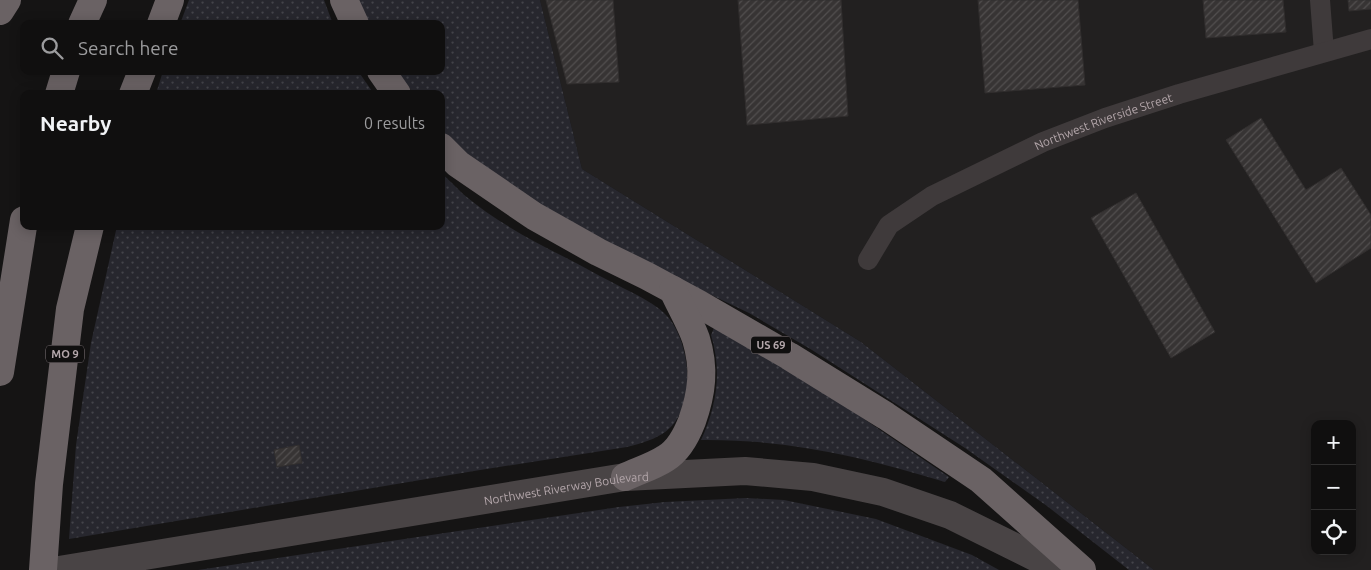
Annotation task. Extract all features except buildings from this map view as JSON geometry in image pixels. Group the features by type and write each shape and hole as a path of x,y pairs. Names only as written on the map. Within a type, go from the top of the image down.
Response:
{"highway":[{"path":"0,11 7,0"},
{"path":"84,20 93,0"},
{"path":"162,20 170,0"},
{"path":"344,0 353,20"},
{"path":"60,90 65,75"},
{"path":"135,90 140,75"},
{"path":"384,75 394,90"},
{"name":"US 69","path":"445,151 458,164 534,216 598,252 673,290 790,356 886,416 981,480 1082,570"},
{"path":"0,372 22,230"},
{"name":"MO 9","path":"43,570 49,484 70,309 89,230"},
{"path":"624,477 668,458 687,433 698,402 701,386 699,353 695,337 673,290"}],"main road":[{"name":"Northwest Riverway Boulevard","path":"59,570 624,477 745,472 813,477 875,490 950,514 1061,570"}],"street":[{"path":"1320,0 1324,52"},
{"name":"Northwest Riverside Street","path":"868,260 889,225 932,196 1043,142 1114,115 1179,94 1371,39"}],"shaded area":[{"path":"189,0 324,0 332,20 182,20"},
{"path":"358,0 540,0 582,169 861,342 1154,570 1129,570 1047,506 965,448 812,350 749,313 560,223 450,142 445,135 445,90 411,90 400,75 445,75 445,20 367,20"},
{"path":"540,0 1371,0 1371,570 1154,570 861,342 582,169"},
{"path":"162,75 361,75 371,90 157,90"},
{"path":"445,177 463,194 503,223 658,308 668,317 678,334 685,355 688,376 686,396 682,408 678,418 666,432 649,441 627,447 69,539 76,445 91,343 116,230 445,230"},
{"path":"714,328 826,393 949,477 945,482 855,457 795,446 733,440 701,440 711,414 716,388 716,362 711,335"},
{"path":"746,498 784,500 876,519 972,555 999,570 198,570 619,507 665,502"}]}
